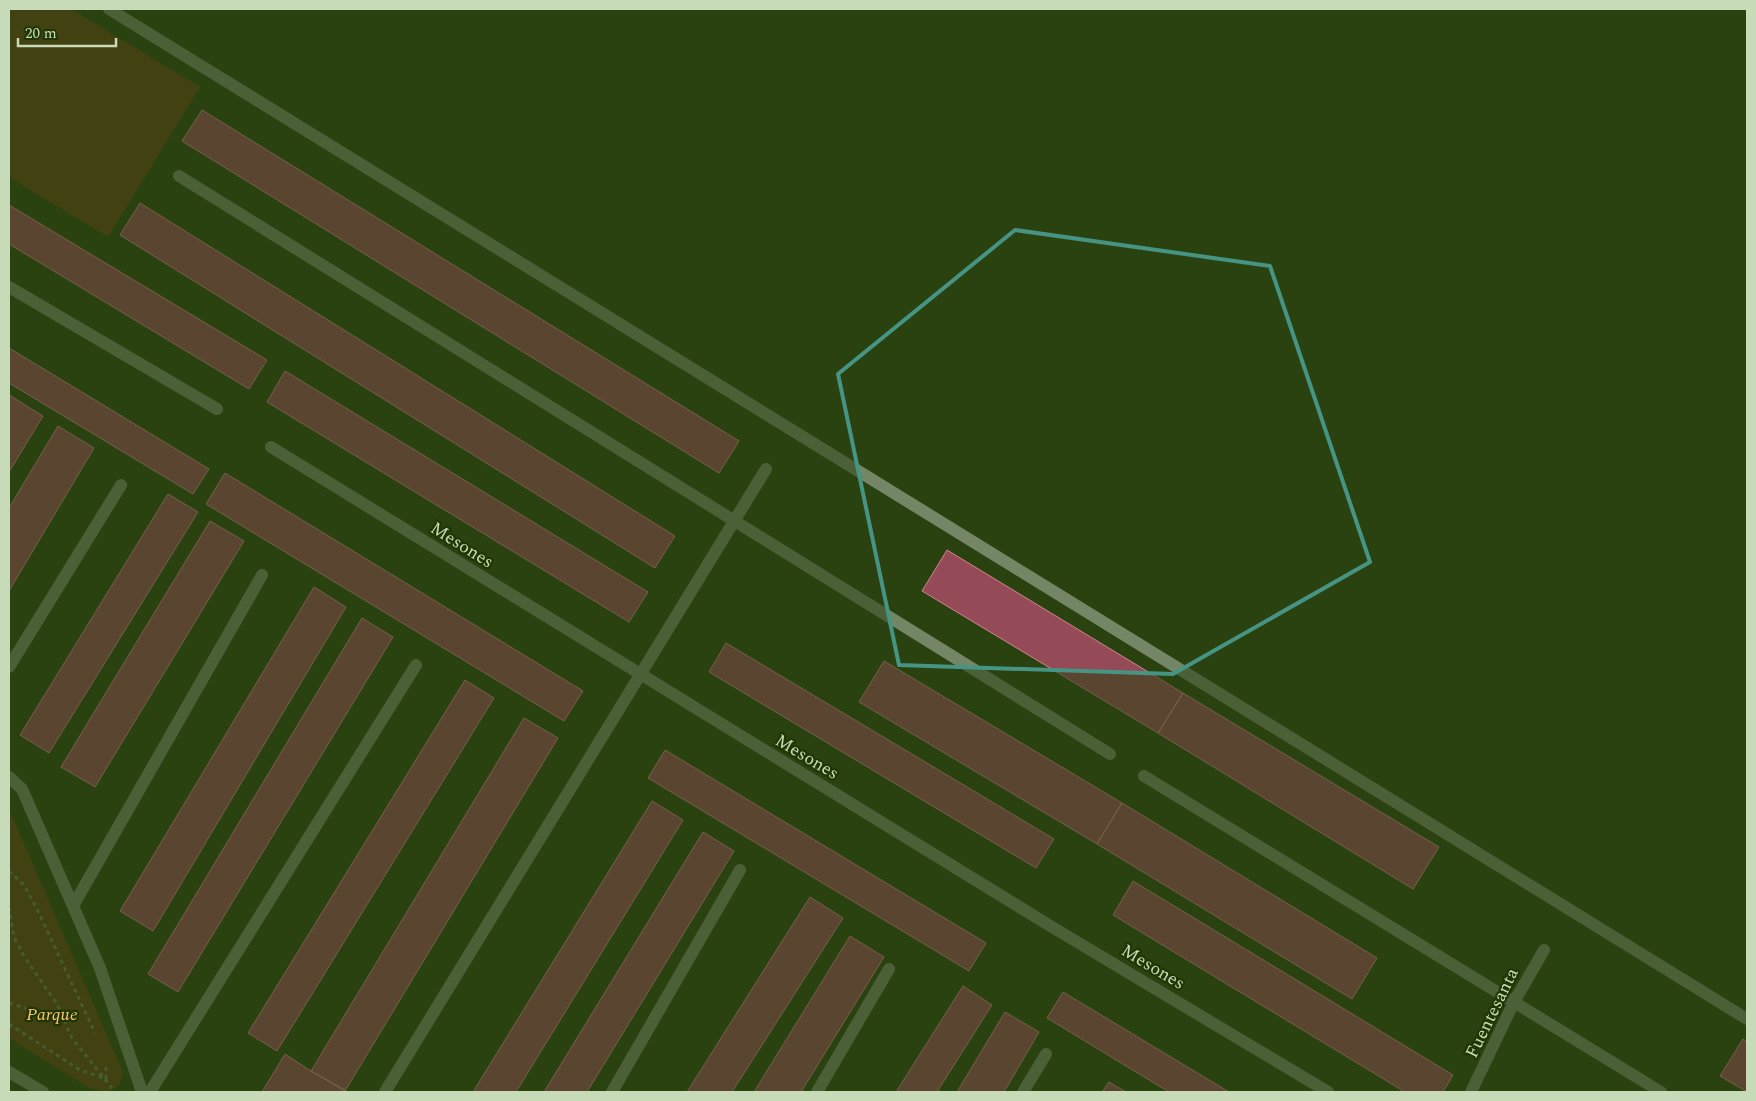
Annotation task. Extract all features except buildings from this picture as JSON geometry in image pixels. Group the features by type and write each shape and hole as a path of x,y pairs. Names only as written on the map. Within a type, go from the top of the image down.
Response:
{"street":[{"path":"109,9 1747,1019"},
{"path":"179,176 1110,754"},
{"path":"9,287 217,408"},
{"name":"Mesones","path":"271,447 1044,922 1328,1092"},
{"path":"386,1092 766,469"},
{"path":"9,667 121,485"},
{"path":"73,906 262,575"},
{"path":"150,1092 416,665"},
{"path":"9,776 22,789 100,968 142,1092"},
{"path":"1144,776 1661,1092"},
{"path":"612,1092 740,870"},
{"name":"Fuentesanta","path":"1471,1092 1514,1002 1544,950"},
{"path":"817,1092 889,970"},
{"path":"1023,1092 1046,1054"},
{"path":"9,1072 43,1092"}],"path":[{"path":"9,871 24,885 38,911 98,1040"},
{"path":"9,907 14,937 25,958 57,1004 72,1038 116,1092"},
{"path":"9,1003 64,1020"},
{"path":"9,1024 80,1070 106,1079"},
{"path":"106,1056 106,1079"}],"highlighted area":[{"path":"1015,230 1270,266 1370,562 1173,674 899,665 838,374"}],"green space":[{"path":"9,9 71,9 200,87 108,237 9,177"},
{"name":"Parque","path":"9,809 123,1072 119,1086 106,1092 89,1088 9,1038"}]}
